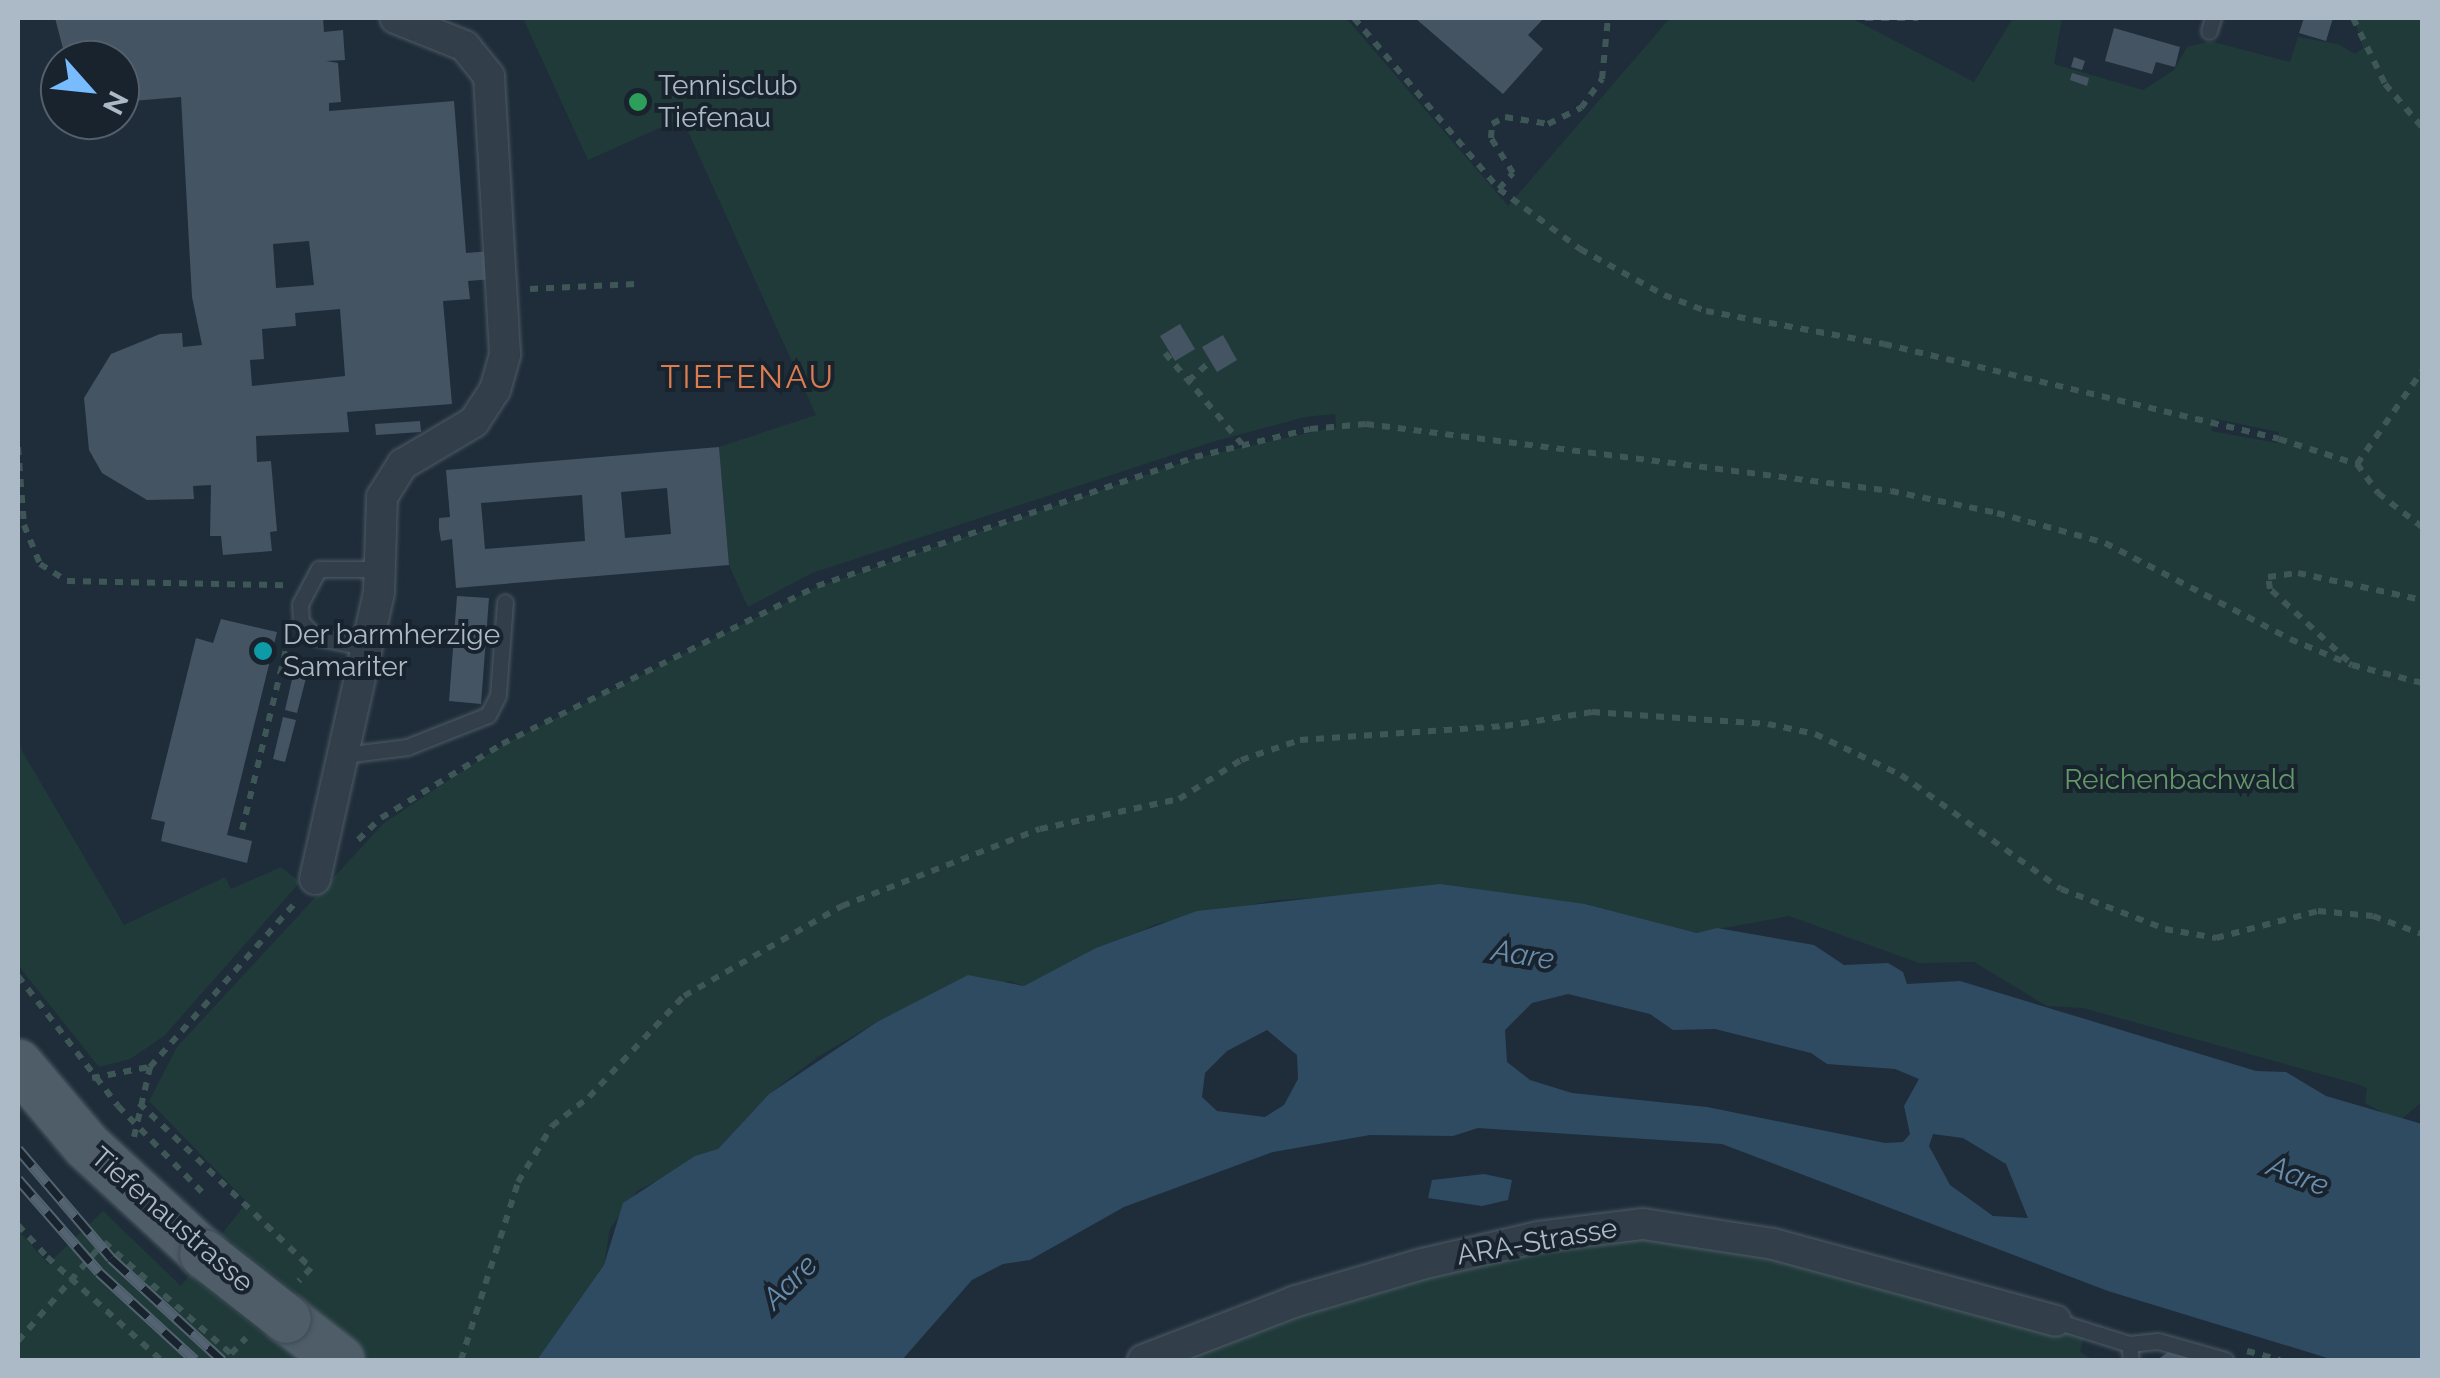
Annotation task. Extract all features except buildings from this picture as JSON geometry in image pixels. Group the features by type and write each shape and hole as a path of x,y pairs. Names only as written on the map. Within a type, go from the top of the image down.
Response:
{"main road":[{"name":"Tiefenaustrasse","path":"18,1064 87,1146 204,1254 340,1360"}],"street":[{"path":"316,879 369,648 381,568 380,510 395,472 474,422 495,390 506,354 489,76 466,46 394,18"},
{"name":"ARA-Strasse","path":"1142,1360 1293,1302 1422,1264 1538,1237 1643,1224 1773,1244 2056,1321"}],"lane":[{"path":"369,648 309,633 299,613 306,584 328,567 381,568"},
{"path":"344,755 407,747 488,715 498,695 505,602"},
{"path":"2056,1321 2130,1352 2158,1341 2226,1360"}],"path":[{"path":"1354,18 1500,190 1632,280 1706,311 1884,344 2279,439 2357,464 2378,493 2422,527"},
{"path":"1500,190 1513,173 1492,138 1492,124 1504,117 1548,124 1581,108 1602,79 1608,18"},
{"path":"1865,18 1918,18"},
{"path":"2353,18 2385,84 2422,127"},
{"path":"504,289 636,284"},
{"path":"1165,353 1242,444"},
{"path":"1188,381 1209,363"},
{"path":"2357,464 2422,371"},
{"path":"136,1124 150,1067 316,879 381,818 502,744 816,586 1242,444 1366,424 1451,430 1892,491 2104,543 2352,665 2422,683"},
{"path":"18,447 24,525 40,564 68,581 196,588 306,584"},
{"path":"2352,665 2270,589 2268,576 2298,573 2422,600"},
{"path":"242,830 286,646 274,642"},
{"path":"460,1360 477,1326 518,1182 552,1126 589,1096 684,996 842,906 1040,829 1179,799 1240,760 1300,740 1505,726 1592,712 1768,724 1814,734 1900,775 2062,889 2164,929 2216,938 2318,912 2373,916 2422,934"},
{"path":"18,976 94,1078 212,1202"},
{"path":"94,1078 150,1067"},
{"path":"139,1103 311,1268 306,1273"},
{"path":"18,1225 161,1360"},
{"path":"18,1341 104,1242 231,1354 242,1342"}],"green space":[{"name":"Reichenbachwald","path":"523,18 1346,18 1508,206 1670,18 1851,18 1974,82 2013,18 2062,18 2054,64 2143,90 2174,70 2187,47 2210,41 2290,62 2298,37 2338,44 2355,54 2363,48 2354,18 2422,18 2422,1102 2399,1121 2365,1103 2367,1088 2357,1084 2083,1008 2047,1006 1974,962 1919,963 1789,916 1697,933 1585,904 1353,896 1276,900 1156,924 1024,986 1010,981 877,1022 819,1056 769,1094 717,1150 637,1191 610,1229 604,1265 537,1360 18,1360 18,1230 48,1264 103,1211 181,1286 247,1202 149,1101 177,1047 384,823 502,745 817,587 1195,458 1336,427 1335,414 1305,417 1212,442 812,573 748,607 729,565 719,447 816,415 682,118 588,160","holes":["2216,419 2279,432 2277,443 2211,431"]},
{"path":"18,730 21,749 124,925 225,877 231,889 281,867 300,882 164,1036 130,1059 99,1067 18,965"},
{"path":"1643,1224 2086,1329 2080,1352 2094,1360 1143,1360 1248,1319"}],"water":[{"name":"Aare","path":"1440,884 1585,904 1697,933 1717,928 1814,945 1844,965 1888,963 1903,972 1907,984 1960,981 2256,1071 2286,1072 2326,1096 2422,1124 2422,1360 2334,1360 2108,1291 1722,1144 1478,1128 1453,1136 1370,1135 1273,1152 1124,1207 1030,1260 1003,1264 972,1280 902,1360 537,1360 604,1265 623,1203 695,1156 718,1149 769,1094 877,1022 968,975 1024,986 1096,948 1197,911","holes":["1568,994 1650,1014 1673,1030 1715,1029 1811,1053 1827,1064 1895,1069 1919,1079 1904,1106 1910,1134 1903,1142 1885,1143 1707,1107 1572,1093 1530,1080 1507,1062 1505,1030 1532,1003","1267,1030 1297,1055 1298,1079 1284,1105 1265,1117 1217,1111 1202,1097 1205,1073 1227,1051","1933,1134 1963,1138 2006,1164 2028,1218 1993,1216 1950,1185 1929,1146"]},
{"path":"1484,1174 1512,1180 1508,1200 1482,1206 1428,1198 1432,1180"}],"railway":[{"path":"18,1149 111,1258 222,1360"},
{"path":"18,1179 99,1272 195,1360"}],"place":[{"name":"Tennisclub Tiefenau","path":"638,102"},
{"name":"Der barmherzige Samariter","path":"263,651"}],"district":[{"name":"TIEFENAU","path":"748,377"}]}
